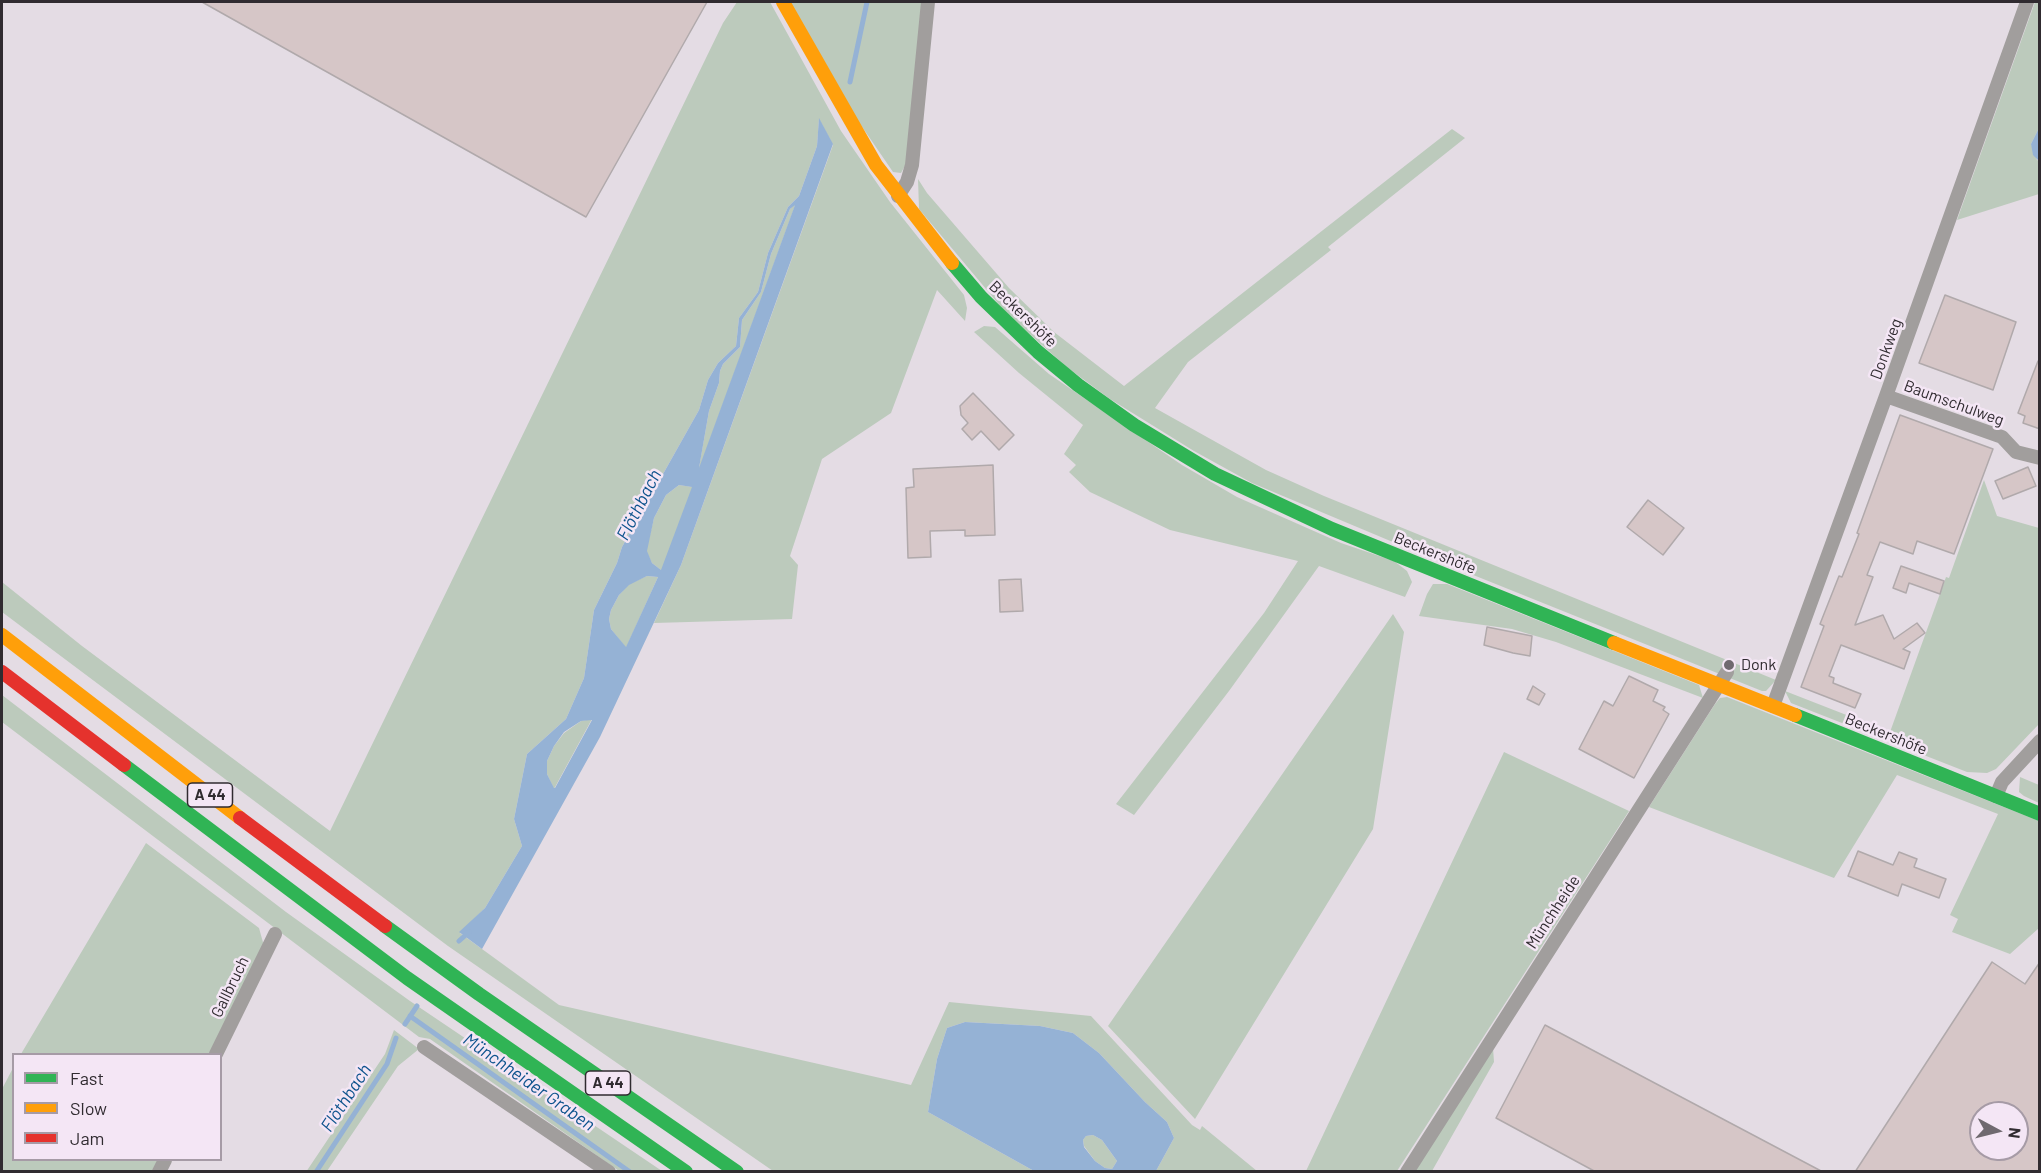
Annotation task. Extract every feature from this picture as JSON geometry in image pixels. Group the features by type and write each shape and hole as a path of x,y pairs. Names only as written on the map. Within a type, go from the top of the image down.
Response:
{"main road":[{"name":"Beckershöfe","path":"783,2 852,125 898,196 965,280 1021,337 1062,373 1094,398 1178,453 1238,486 1332,529 2040,814"},
{"name":"A 44","path":"2,635 246,823 479,994 737,1172"},
{"name":"A 44","path":"2,672 261,870 407,978 686,1172"}],"street":[{"path":"898,196 907,182 912,165 928,2"},
{"name":"Donkweg","path":"1773,706 2027,2"},
{"name":"Baumschulweg","path":"1886,396 2002,436 2016,452 2040,458"},
{"name":"Münchheide","path":"1407,1172 1727,672"},
{"path":"1996,796 2002,782 2040,741"},
{"name":"Gallbruch","path":"216,1053 274,934"},
{"path":"424,1047 609,1172"}],"green space":[{"path":"737,2 770,2 841,131 890,202 964,295 967,308 965,321 937,290 891,413 822,459 790,556 798,565 792,619 654,623 681,565 833,145 819,119 817,146 799,196 788,207 768,253 758,292 739,318 736,346 718,363 708,380 699,410 622,547 617,563 594,610 584,678 566,719 527,754 514,819 522,846 485,908 460,933 559,1005 911,1085 949,1002 1091,1016 1192,1125 1200,1130 1202,1126 1257,1171 1156,1171 1174,1138 1167,1122 1099,1053 1073,1033 1040,1026 965,1022 947,1028 937,1059 928,1112 1034,1171 773,1171 448,946 2,612 2,582 82,646 330,831 723,23"},
{"path":"790,2 922,2 907,162 901,173 893,172 854,115"},
{"path":"2035,2 2039,2 2039,128 2031,144 2039,161 2039,194 1957,220"},
{"path":"1452,129 1465,138 1328,247 1331,250 1188,362 1155,408 1266,470 1324,496 1776,680 1766,691 1431,558 1252,483 1194,451 1110,399 1068,368 1007,314 919,209 918,179 927,193 1009,288 1054,332 1124,386"},
{"path":"796,203 698,473 709,411 719,383 720,371 723,364 740,347 742,320 761,292 771,254 790,209"},
{"path":"984,326 995,327 1049,374 1182,465 1237,497 1341,543 1394,561 1407,571 1412,582 1405,597 1319,566 1229,691 1134,815 1116,804 1264,613 1298,561 1170,530 1090,492 1069,472 1076,465 1064,454 1083,425 1019,373 974,332"},
{"path":"1984,480 1997,516 2039,528 2039,724 1996,769 1987,773 1967,772 1791,703 1785,691 1890,732"},
{"path":"679,485 693,487 662,571 652,563 646,551 654,518 666,495"},
{"path":"647,576 658,577 626,648 611,629 609,619 611,610 619,595 629,584"},
{"path":"1433,584 1447,584 1699,685 1703,698 1556,642 1512,629 1419,616"},
{"path":"1393,614 1404,632 1373,829 1195,1119 1108,1026"},
{"path":"2,695 286,912 410,1001 662,1171 619,1171 430,1039 419,1037 2,722"},
{"path":"1727,697 2039,821 2039,928 2010,954 1952,932 1958,919 1950,915 1998,814 1897,775 1834,878 1649,807 1715,704 1720,698"},
{"path":"592,719 554,789 547,774 547,761 554,746 564,733 581,721"},
{"path":"1504,752 1629,811 1397,1171 1306,1171"},
{"path":"2020,777 2039,785 2039,803 2019,792"},
{"path":"146,843 259,928 264,946 211,1053 22,1053"},
{"path":"394,1030 419,1049 398,1066 327,1171 306,1172 385,1054"},
{"path":"1493,1048 1494,1062 1432,1171 1414,1172"},
{"path":"12,1070 12,1161 159,1161 154,1171 2,1172 2,1089"},
{"path":"1093,1135 1102,1140 1117,1161 1112,1169 1105,1168 1095,1161 1084,1146 1083,1140 1086,1136"}],"water":[{"path":"819,118 833,144 681,565 600,737 482,949 459,932 485,908 522,846 514,819 527,754 566,719 584,678 594,610 617,563 622,547 699,410 708,380 718,363 736,346 739,318 758,292 768,253 788,207 799,196 817,146","holes":["795,205 699,468 709,411 719,383 720,371 723,364 740,347 742,320 761,292 771,254 790,209","679,485 692,487 661,570 652,563 647,551 654,518 666,495","647,576 658,577 626,647 611,629 609,619 619,595 629,585","592,720 554,788 547,774 547,761 564,732 581,721"]},
{"path":"2039,128 2039,161 2033,155 2031,144"},
{"path":"965,1022 1040,1026 1073,1033 1099,1053 1167,1122 1174,1138 1156,1171 1034,1171 928,1112 937,1059 947,1028","holes":["1093,1135 1102,1140 1117,1161 1112,1169 1105,1168 1095,1161 1084,1147 1083,1140 1086,1136"]}],"building":[{"path":"202,2 707,2 586,217"},
{"path":"1945,295 2016,322 1993,390 1919,363"},
{"path":"2038,361 2040,361 2040,429 2023,423 2025,416 2018,413"},
{"path":"973,393 1014,435 999,450 981,431 972,440 962,429 968,423 961,415 960,406"},
{"path":"1900,415 1993,449 1954,554 1917,541 1913,554 1880,542 1867,575 1873,577 1855,625 1883,615 1894,639 1917,623 1925,633 1903,649 1910,652 1904,669 1841,645 1829,676 1834,678 1833,683 1861,694 1855,708 1801,687 1824,626 1820,624 1859,534 1857,533"},
{"path":"993,465 995,535 965,536 965,530 930,531 931,557 908,558 906,488 914,487 913,469"},
{"path":"2028,467 2036,486 2003,499 1995,481"},
{"path":"1648,500 1684,528 1663,555 1627,527"},
{"path":"1901,566 1944,581 1940,594 1909,583 1906,593 1893,588"},
{"path":"1021,579 1023,611 1000,612 999,580"},
{"path":"1487,627 1532,636 1530,656 1484,645"},
{"path":"1629,676 1658,690 1653,701 1665,707 1663,710 1669,714 1634,778 1579,749 1604,701 1613,706"},
{"path":"1533,686 1545,694 1539,705 1527,699"},
{"path":"1858,851 1893,865 1899,852 1917,859 1914,867 1946,879 1939,898 1902,884 1898,896 1848,876"},
{"path":"1992,962 2025,984 2040,962 2040,1172 1855,1172"},
{"path":"1545,1025 1823,1172 1596,1172 1496,1118"}],"waterway":[{"name":"Flöthbach","path":"850,82 867,2"},
{"name":"Flöthbach","path":"459,941 469,932"},
{"name":"Flöthbach","path":"405,1024 417,1006"},
{"name":"Münchheider Graben","path":"410,1016 630,1172"},
{"name":"Flöthbach","path":"316,1172 387,1064 396,1038"}],"traffic: fast":[{"path":"952,263 981,297 1038,352 1078,385 1134,425 1215,474 1332,529 1614,643"},
{"path":"1795,715 2040,814"},
{"path":"124,765 407,978 686,1172"},
{"path":"385,926 479,994 737,1172"}],"traffic: slow":[{"path":"783,2 876,165 952,263"},
{"path":"2,635 240,818"},
{"path":"1614,643 1795,715"}],"traffic: jam":[{"path":"2,672 124,765"},
{"path":"240,818 385,926"}],"place":[{"name":"Donk","path":"1729,665"}]}
